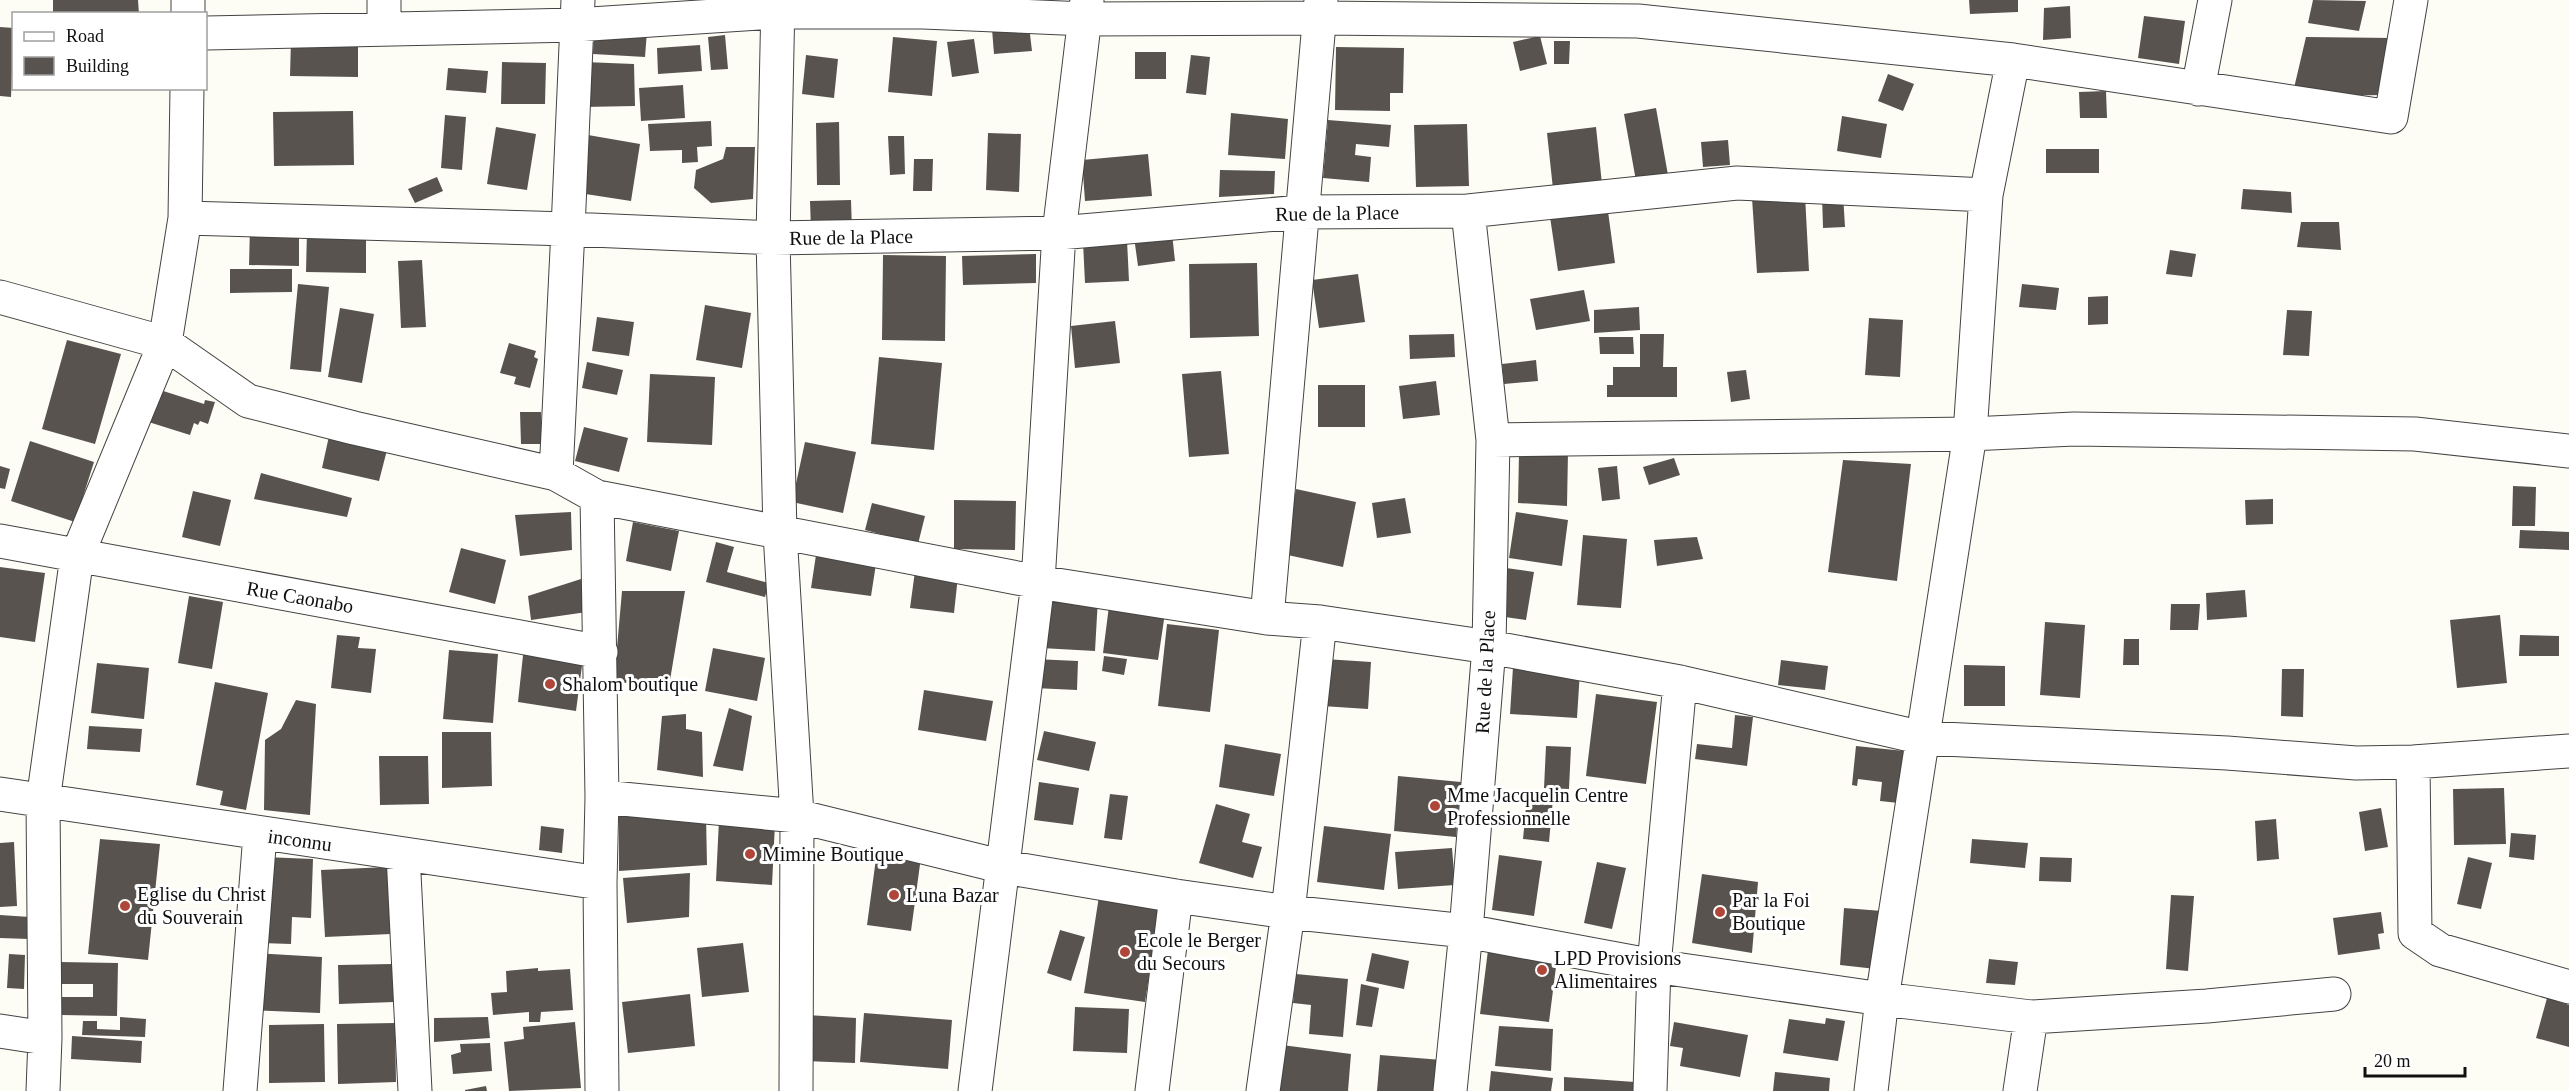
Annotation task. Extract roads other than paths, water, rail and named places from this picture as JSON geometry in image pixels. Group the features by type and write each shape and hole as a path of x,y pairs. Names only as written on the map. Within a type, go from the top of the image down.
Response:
{"street":[{"path":"2198,89 2216,0"},
{"path":"207,33 384,15 778,6 923,12 1320,9 1638,21 2013,60 2391,117 2411,0"},
{"path":"778,6 773,238 780,532 796,816 796,1091"},
{"path":"1267,618 1320,9"},
{"path":"975,1091 1038,582 1059,233 1087,10"},
{"path":"556,474 576,12"},
{"path":"1871,1091 1882,999 1970,434 1986,195 2013,60"},
{"path":"43,1091 45,1038 43,801 77,556 165,343 185,218 187,90"},
{"path":"1468,211 1737,183 1986,195"},
{"name":"Rue de la Place","path":"185,218 568,229 773,238 1059,233 1301,212 1468,211 1493,440 1489,646 1466,931 1450,1091"},
{"path":"0,297 165,343 248,401 354,428 556,474 597,497 1038,582 1267,618 1320,622 1489,646 1680,682 1923,738 2227,753 2356,763 2413,762 2569,751"},
{"path":"1493,440 1970,434 2074,429 2415,434 2569,451"},
{"path":"597,497 601,652 602,1091"},
{"name":"Rue Caonabo","path":"0,541 601,652"},
{"path":"1263,1091 1288,912 1320,622"},
{"path":"1650,1091 1654,966 1680,682"},
{"path":"2413,762 2415,933 2440,951 2569,987"},
{"name":"inconnu","path":"0,794 260,834 600,882"},
{"path":"602,797 796,816 1004,867 1176,896 1288,912 1466,931 1654,966 1882,999 2031,1017 2207,1006 2334,994"},
{"path":"240,1091 260,834"},
{"path":"403,854 415,1091"},
{"path":"1152,1091 1176,896"},
{"path":"2020,1091 2031,1017"},
{"path":"0,1031 45,1038"}],"place":[{"name":"Shalom boutique","path":"550,684"},
{"name":"Mme Jacquelin Centre Professionnelle","path":"1435,806"},
{"name":"Mimine Boutique","path":"750,854"},
{"name":"Luna Bazar","path":"894,895"},
{"name":"Eglise du Christ du Souverain","path":"125,906"},
{"name":"Par la Foi Boutique","path":"1720,912"},
{"name":"Ecole le Berger du Secours","path":"1125,952"},
{"name":"LPD Provisions Alimentaires","path":"1542,970"}]}
